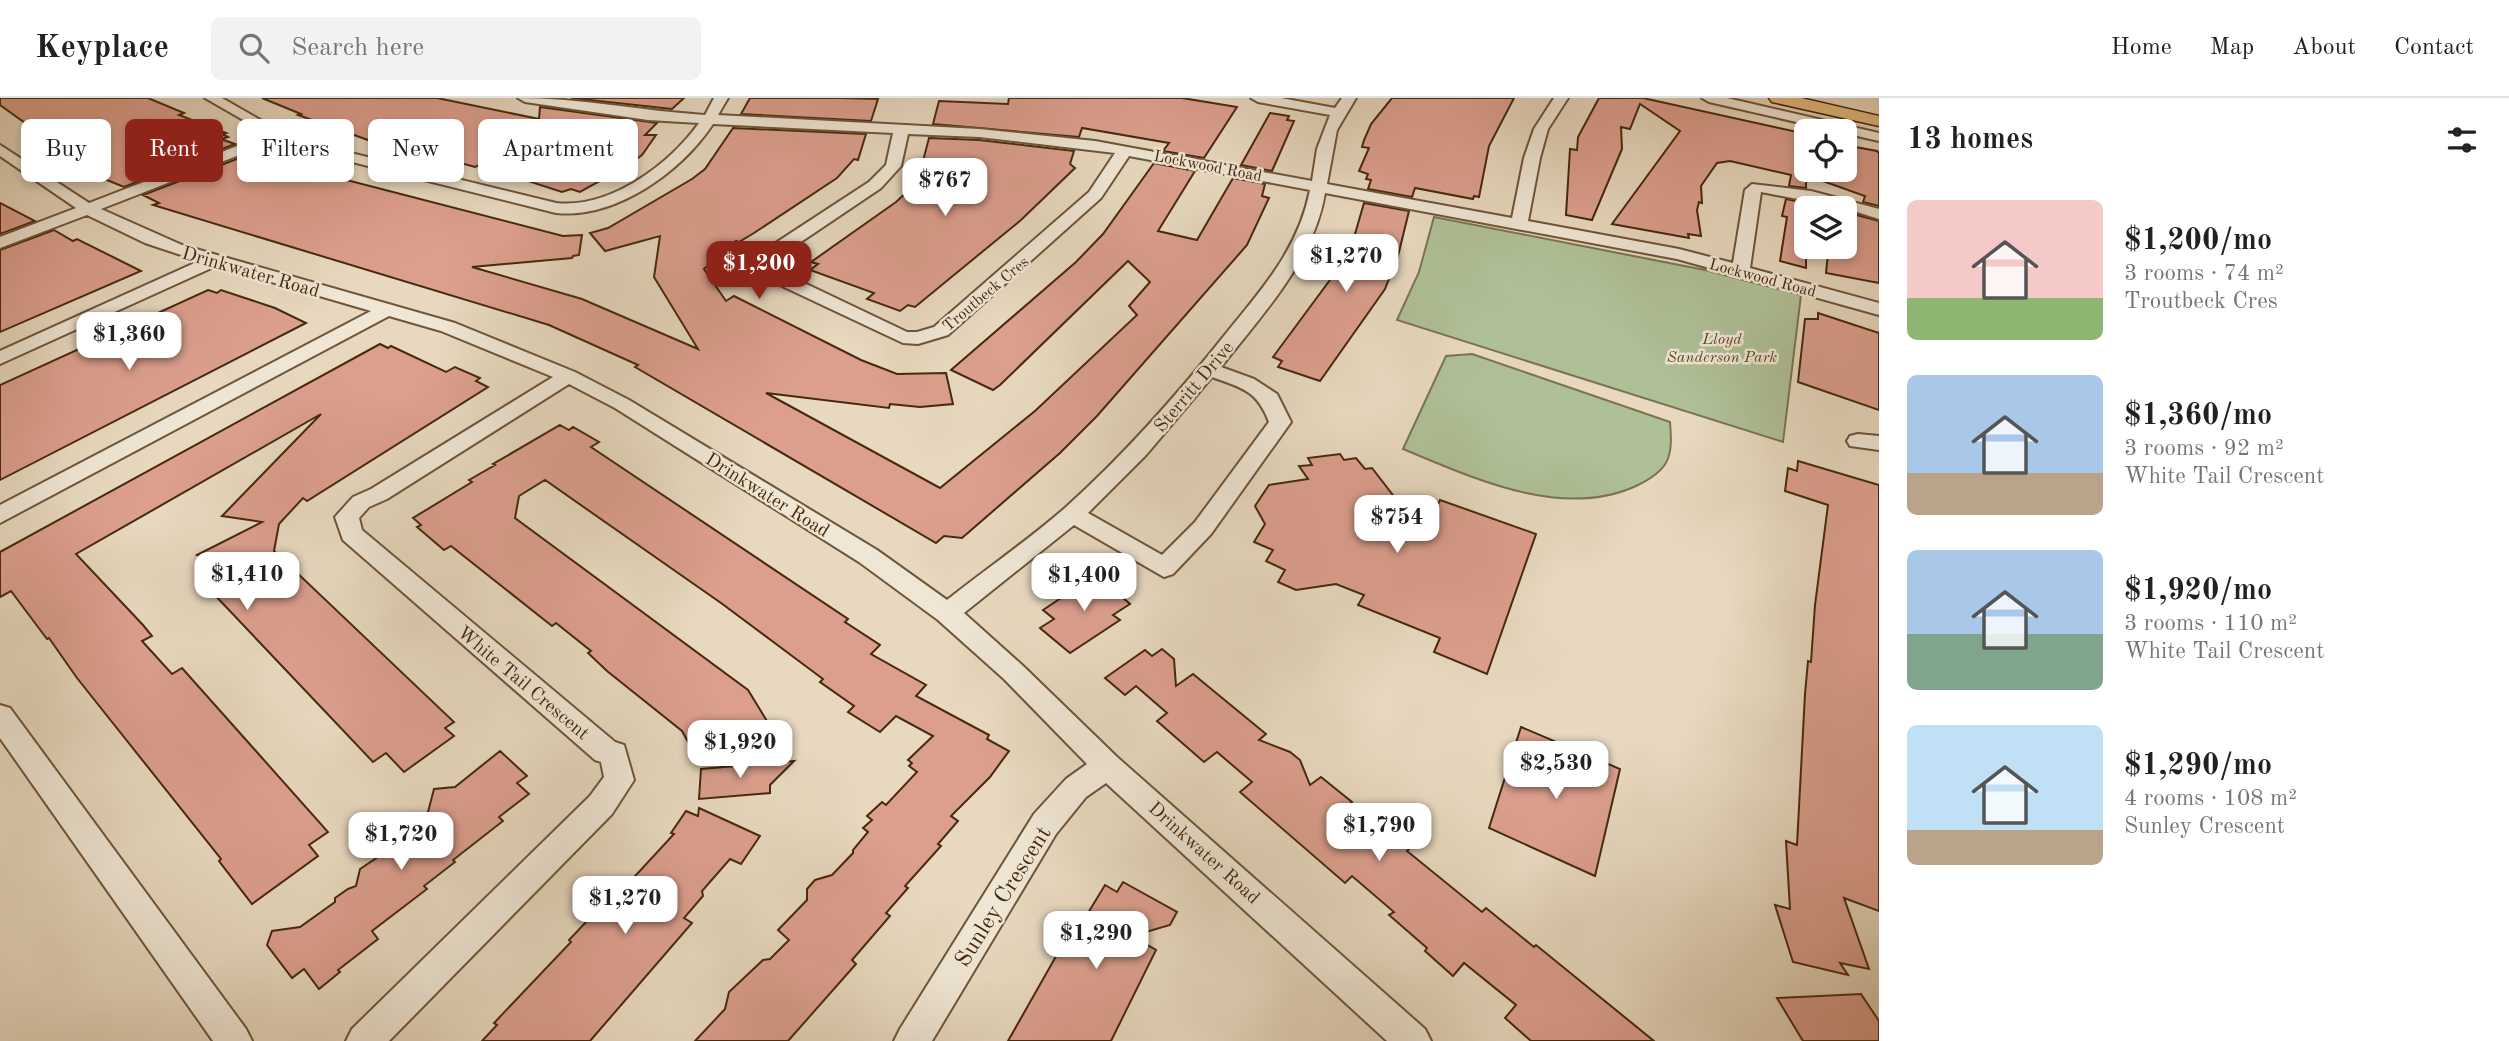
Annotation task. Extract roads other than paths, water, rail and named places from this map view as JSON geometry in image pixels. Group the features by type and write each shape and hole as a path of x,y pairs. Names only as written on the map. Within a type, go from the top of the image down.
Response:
{"main road":[{"path":"1778,98 1879,121"},
{"path":"1812,98 1879,113"}],"street":[{"path":"212,98 252,119"},
{"name":"Lockwood Road","path":"525,98 614,112 709,120 979,133 1125,150 1679,254 1879,309"},
{"path":"354,159 573,210 597,205 654,177 686,149 709,120 721,98"},
{"path":"1258,98 1336,112"},
{"name":"Sterritt Drive","path":"947,614 1072,514 1145,443 1209,369 1279,279 1303,241 1320,187 1326,139 1336,112 1349,98"},
{"path":"1519,226 1532,158 1541,129 1561,98"},
{"path":"1709,98 1879,137"},
{"name":"Troutbeck Cres","path":"901,131 893,166 875,185 774,252 766,263 768,271 774,275 903,337 918,338 941,331 1095,195 1125,150"},
{"name":"Drinkwater Road","path":"0,149 85,209 142,237 485,340 568,376 622,404 868,556 947,614 1013,672 1107,766 1413,1041"},
{"path":"0,243 237,151"},
{"path":"1741,269 1752,190 1758,187 1811,196 1879,214"},
{"path":"0,358 215,261"},
{"path":"0,515 386,310"},
{"path":"1072,514 1164,568 1203,528 1280,422 1269,398 1247,383 1209,369"},
{"name":"White Tail Crescent","path":"364,1041 601,805 619,780 614,754 605,751 351,534 347,517 361,502 379,494 568,376"},
{"path":"0,716 234,1041"},
{"name":"Sunley Crescent","path":"912,1041 1045,824 1076,788 1107,766"}],"park label":[{"name":"Lloyd Sanderson Park","path":"1722,347"}]}
